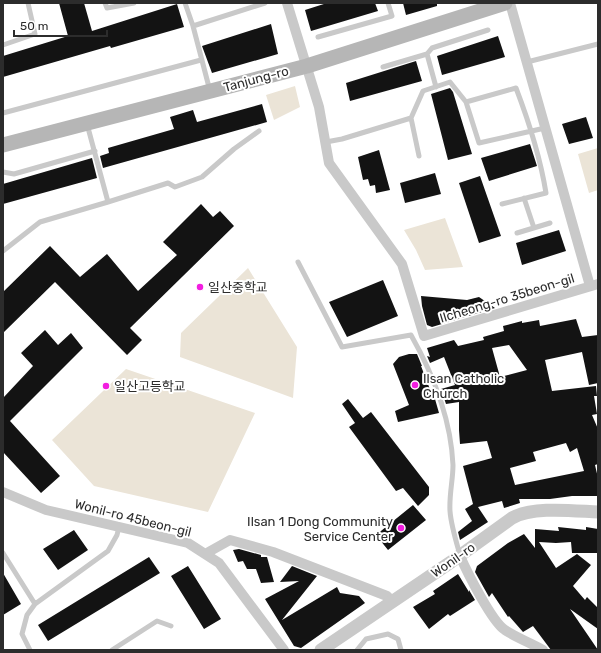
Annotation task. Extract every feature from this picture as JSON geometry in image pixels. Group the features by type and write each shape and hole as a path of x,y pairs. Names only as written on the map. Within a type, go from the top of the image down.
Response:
{"main road":[{"name":"Tanjung-ro","path":"3,145 307,66 505,3"}],"street":[{"path":"287,3 319,107 329,163 402,264 424,336"},
{"path":"510,3 545,128 594,285"},
{"name":"Ilcheong-ro 35beon-gil","path":"424,336 594,285"},
{"name":"Wonil-ro 45beon-gil","path":"3,492 46,510 188,543 219,563 284,650"},
{"name":"Wonil-ro","path":"321,650 460,556 518,514 542,511 598,512"},
{"path":"205,554 230,540 273,552 388,596 392,601"},
{"path":"460,556 465,568 492,616 499,625 505,630 543,650"}],"lane":[{"path":"3,46 35,34 28,3"},
{"path":"105,3 107,8 134,3"},
{"path":"185,3 193,26 210,92"},
{"path":"193,26 265,3"},
{"path":"318,37 392,16 388,3"},
{"path":"383,67 427,54 432,48 488,30"},
{"path":"526,62 598,44"},
{"path":"427,54 436,87"},
{"path":"3,113 201,60"},
{"path":"419,156 411,118 423,91 450,82 466,102 479,143 545,128"},
{"path":"466,102 516,88 532,130 542,167 546,193 502,204"},
{"path":"326,142 342,139 411,118"},
{"path":"87,123 108,202"},
{"path":"3,251 40,222 168,183 175,187 202,177 234,149 259,132"},
{"path":"3,172 14,174 95,151"},
{"path":"524,198 534,228"},
{"path":"517,233 550,223"},
{"path":"298,262 342,347 412,335 424,336"},
{"path":"412,335 435,387 449,433 453,465 450,511 460,556"},
{"path":"30,650 22,634 27,615 35,604 108,551 117,535 119,527"},
{"path":"3,553 35,604"},
{"path":"114,649 157,621 171,626"},
{"path":"357,650 366,639 388,634 398,639 401,650"}],"shaded area":[{"path":"295,86 300,107 274,120 266,95"},
{"path":"598,148 598,190 589,193 578,154"},
{"path":"445,218 463,267 425,270 416,250 404,230"},
{"path":"248,268 297,347 293,398 180,357 181,333"},
{"path":"126,369 255,413 208,512 94,486 52,440"}],"building":[{"path":"59,3 84,3 92,31 177,4 184,27 111,48 110,46 3,77 3,56 68,36"},
{"path":"327,3 375,3 378,11 311,31 305,10"},
{"path":"403,3 437,3 437,6 406,15"},
{"path":"271,24 278,54 212,73 202,46"},
{"path":"498,36 505,57 442,75 437,56"},
{"path":"416,61 422,81 350,101 346,83"},
{"path":"450,88 453,92 472,154 448,160 431,94"},
{"path":"262,104 267,122 103,168 100,156 109,153 108,148 174,129 170,117 193,110 197,122"},
{"path":"586,117 593,138 569,144 562,124"},
{"path":"530,144 537,166 489,181 481,158"},
{"path":"379,150 390,190 376,193 375,185 370,186 368,179 363,180 358,157"},
{"path":"92,158 97,178 3,204 3,184"},
{"path":"435,173 441,194 405,203 400,183"},
{"path":"480,176 501,236 479,243 459,183"},
{"path":"201,204 213,217 220,211 234,226 130,328 142,340 127,355 55,282 3,333 3,292 50,246 80,277 107,254 138,291 177,255 163,242"},
{"path":"559,230 566,251 522,265 516,243"},
{"path":"383,280 398,316 347,337 329,302"},
{"path":"421,296 467,300 479,297 495,308 432,327 427,325"},
{"path":"576,319 582,337 598,335 598,383 589,385 582,352 545,360 552,391 596,386 597,396 594,396 597,414 592,415 598,429 598,464 595,465 598,478 598,496 519,499 520,503 504,508 502,501 478,507 488,522 460,540 458,532 472,521 465,509 473,504 463,466 492,458 487,441 460,444 459,402 446,404 441,389 455,385 444,357 430,363 427,356 430,357 427,348 454,340 458,346 484,340 483,337 504,331 503,326 522,321 522,323 539,320 540,326","holes":["509,345 527,370 500,377 492,348","566,443 570,452 577,448 584,471 515,485 510,468 536,461 533,452"]},
{"path":"45,330 58,345 71,333 83,348 10,421 60,476 41,493 3,452 3,398 33,366 21,353"},
{"name":"Ilsan Catholic Church","path":"409,354 417,354 431,392 433,392 439,413 398,422 395,411 409,405 393,364 399,357"},
{"path":"348,399 363,418 371,412 429,487 429,495 418,506 403,488 396,491 349,427 355,423 342,404"},
{"name":"Ilsan 1 Dong Community Service Center","path":"413,505 426,520 388,550 376,535"},
{"path":"558,527 586,530 586,527 598,529 598,553 572,553 571,542 539,542 556,568 577,554 591,565 573,586 585,600 587,597 598,608 598,629 570,609 598,650 551,650 533,626 523,632 509,616 508,617 492,593 489,597 475,572 477,566 508,543 524,534 535,548 535,529 559,531"},
{"path":"74,530 88,550 58,570 43,549"},
{"path":"239,549 261,555 261,557 267,557 274,582 261,583 256,569 247,569 243,561 238,562 233,550"},
{"path":"149,557 160,573 48,641 38,625"},
{"path":"188,566 221,619 204,629 171,576"},
{"path":"292,566 317,576 282,620 337,587 340,593 359,596 365,603 301,648 294,646 265,599 299,581 280,582"},
{"path":"3,573 21,604 3,615"},
{"path":"458,574 475,600 450,616 448,614 429,629 413,607 435,594 433,591"}],"place":[{"name":"일산중학교","path":"200,287"},
{"name":"Ilsan Catholic Church","path":"415,385"},
{"name":"일산고등학교","path":"106,386"},
{"name":"Ilsan 1 Dong Community Service Center","path":"401,528"}]}
